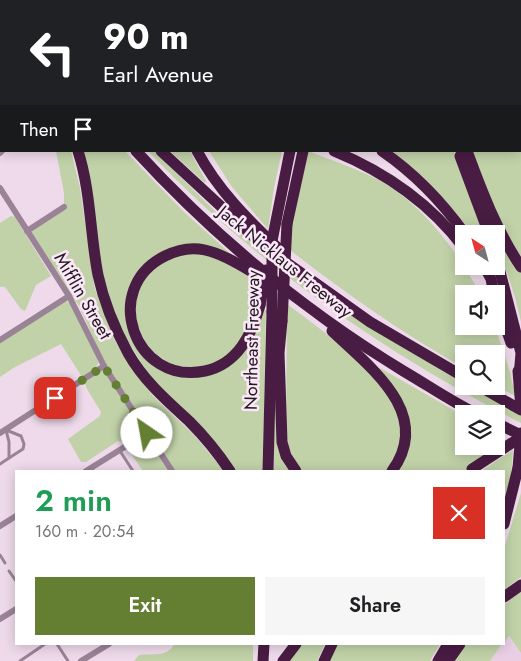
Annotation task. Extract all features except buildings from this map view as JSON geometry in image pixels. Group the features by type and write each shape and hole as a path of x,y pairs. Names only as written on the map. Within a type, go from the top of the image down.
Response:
{"highway":[{"path":"78,152 87,188 98,276 116,330 129,355 146,380 166,402 189,421 229,470"},
{"name":"Jack Nicklaus Freeway","path":"137,152 200,215 288,292 381,357 462,405"},
{"name":"Jack Nicklaus Freeway","path":"162,152 266,248 370,322 455,372"},
{"path":"198,152 214,180 236,206 303,273"},
{"name":"Northeast Freeway","path":"268,470 272,241 290,152"},
{"path":"295,470 286,456 282,442 279,353 287,224 303,152"},
{"path":"336,152 357,161 401,186 441,221 455,237"},
{"path":"383,152 422,184 458,225"},
{"path":"459,152 486,225"},
{"path":"466,152 487,205 521,267"},
{"path":"272,241 260,305 255,324 238,352 227,362 213,369 199,372 172,370 154,360 136,339 131,320 130,305 134,290 142,274 162,257 178,251 204,250 220,255 288,292"},
{"path":"501,275 521,353 519,378 521,410"},
{"path":"306,306 373,370 400,405 405,421 405,438 401,454 393,470"},
{"path":"505,323 519,378"},
{"path":"495,395 521,410"},
{"path":"505,427 521,435"},
{"path":"505,520 518,468 521,435"},
{"path":"471,470 521,435"},
{"path":"505,596 521,585"},
{"path":"260,645 262,661"},
{"path":"262,661 264,645"},
{"path":"285,658 295,645"},
{"path":"324,661 332,645"},
{"path":"438,661 447,645"},
{"path":"448,661 459,645"}],"street":[{"name":"Mifflin Street","path":"0,188 69,296 104,366 171,470"},
{"path":"27,231 64,207"},
{"path":"0,340 69,296"},
{"path":"3,431 104,366"},
{"path":"88,470 147,433"},
{"path":"0,526 15,517"},
{"path":"0,619 15,610"},
{"path":"81,661 107,645"}],"lane":[{"path":"3,431 9,442 9,458"},
{"path":"0,464 23,449 24,444 21,436 3,431"},
{"path":"120,450 132,470"},
{"path":"0,555 5,563"},
{"path":"9,571 15,580"},
{"path":"20,661 44,645"},
{"path":"58,645 68,661"}],"shaded area":[{"path":"508,636 521,653 521,661 490,661 502,645 505,645 505,640"}],"green space":[{"path":"56,152 71,152 80,188 95,289 113,337 127,361 153,396 195,436 223,470 174,470 102,357 79,306 31,232 64,210 64,193"},
{"path":"83,152 126,152 184,212 233,256 206,247 145,265 128,322 162,368 221,369 262,307 266,310 263,470 234,470 151,378 124,335 114,314 104,284"},
{"path":"149,152 155,152 220,216 442,371 455,378 455,387 371,336 323,303 232,231"},
{"path":"171,152 191,152 206,181 205,183"},
{"path":"210,152 282,152 268,229 232,187"},
{"path":"308,152 354,168 386,184 421,212 455,253 455,275 469,275 475,285 455,285 455,335 498,335 501,345 455,345 455,363 374,312 290,250 292,223"},
{"path":"393,152 454,152 480,225 465,225 435,190"},
{"path":"471,152 521,152 521,262 507,240 505,225 501,225"},
{"path":"11,216 15,217 51,276 36,285 25,311 21,309 5,287 0,287 0,223"},
{"path":"505,248 521,273 521,322 505,267"},
{"path":"201,253 222,261 260,282 252,320 233,352 215,363 193,368 172,365 149,349 135,320 136,294 147,274 174,255"},
{"path":"66,301 70,303 99,362 95,369 82,377 61,344 15,367 0,377 0,343"},
{"path":"287,304 335,341 369,372 394,405 401,421 402,434 396,455 387,470 302,470 293,457 286,430"},
{"path":"505,357 513,386 521,390 521,399 505,391"},
{"path":"380,368 455,411 455,455 486,455 465,470 396,470 409,437 378,370"},
{"path":"102,371 106,372 167,470 142,470 123,442 118,441 86,462 81,462 68,439 100,416 101,412 84,381"},
{"path":"468,395 487,395 521,413 521,423 505,415 505,405 487,405"},
{"path":"274,405 277,406 292,470 274,470"},
{"path":"513,450 511,476 505,498 505,470 483,470"},
{"path":"521,493 521,577 505,589 505,546"},
{"path":"521,590 521,653 509,636 505,641 505,604"},
{"path":"173,645 253,645 253,661 134,661 139,655 164,653"},
{"path":"300,645 325,645 317,661 288,661"},
{"path":"336,645 439,645 430,661 328,661"},
{"path":"466,645 501,645 490,661 453,661"}],"route":[{"path":"55,398 104,366 147,433"}]}
